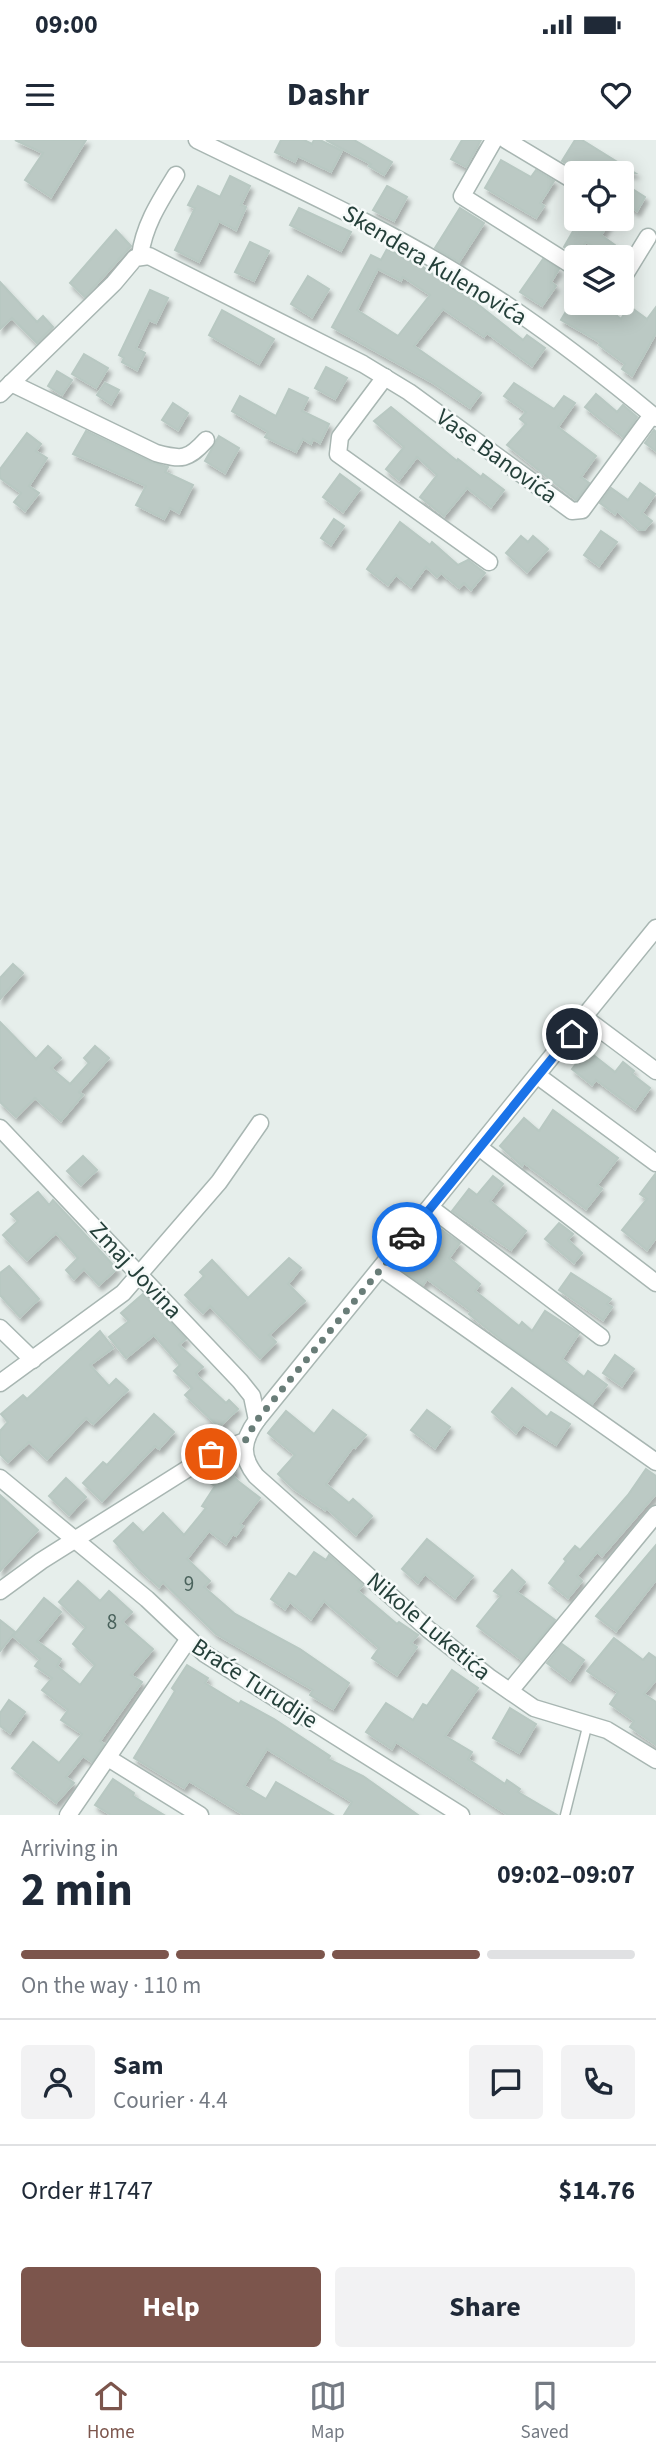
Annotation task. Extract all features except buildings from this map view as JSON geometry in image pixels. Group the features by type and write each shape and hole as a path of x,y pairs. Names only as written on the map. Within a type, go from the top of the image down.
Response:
{"street":[{"name":"Skendera Kulenovića","path":"197,140 332,203 465,278 535,324 654,417"},
{"path":"494,140 462,196 564,260"},
{"path":"506,140 564,176"},
{"path":"176,175 152,215 142,238 140,256 6,388 156,453 177,458 193,454 206,440"},
{"path":"634,260 648,237"},
{"name":"Vase Banovića","path":"140,256 157,260 385,377 577,512 654,417"},
{"path":"385,377 340,437 338,454 489,562"},
{"path":"0,1591 74,1540 211,1454 245,1441 257,1420 656,928"},
{"path":"585,1018 656,1071"},
{"path":"538,1076 656,1163"},
{"path":"0,1384 123,1293 219,1182 260,1123"},
{"name":"Zmaj Jovina","path":"0,1128 140,1273 252,1396 257,1420"},
{"path":"480,1148 656,1283"},
{"path":"431,1208 601,1337"},
{"path":"381,1268 656,1462"},
{"path":"0,1328 33,1360"},
{"name":"Nikole Luketića","path":"245,1441 246,1464 256,1476 429,1630 534,1708 588,1723 656,1760"},
{"name":"Braće Turudije","path":"0,1478 147,1600 188,1640 461,1815"},
{"path":"510,1691 656,1514"},
{"path":"68,1815 188,1640"},
{"path":"108,1758 200,1815"}],"lane":[{"path":"565,1815 588,1723"}],"way so far":[{"path":"211,1454 245,1441 257,1420 407,1237"}],"route":[{"path":"407,1237 572,1034"}]}
